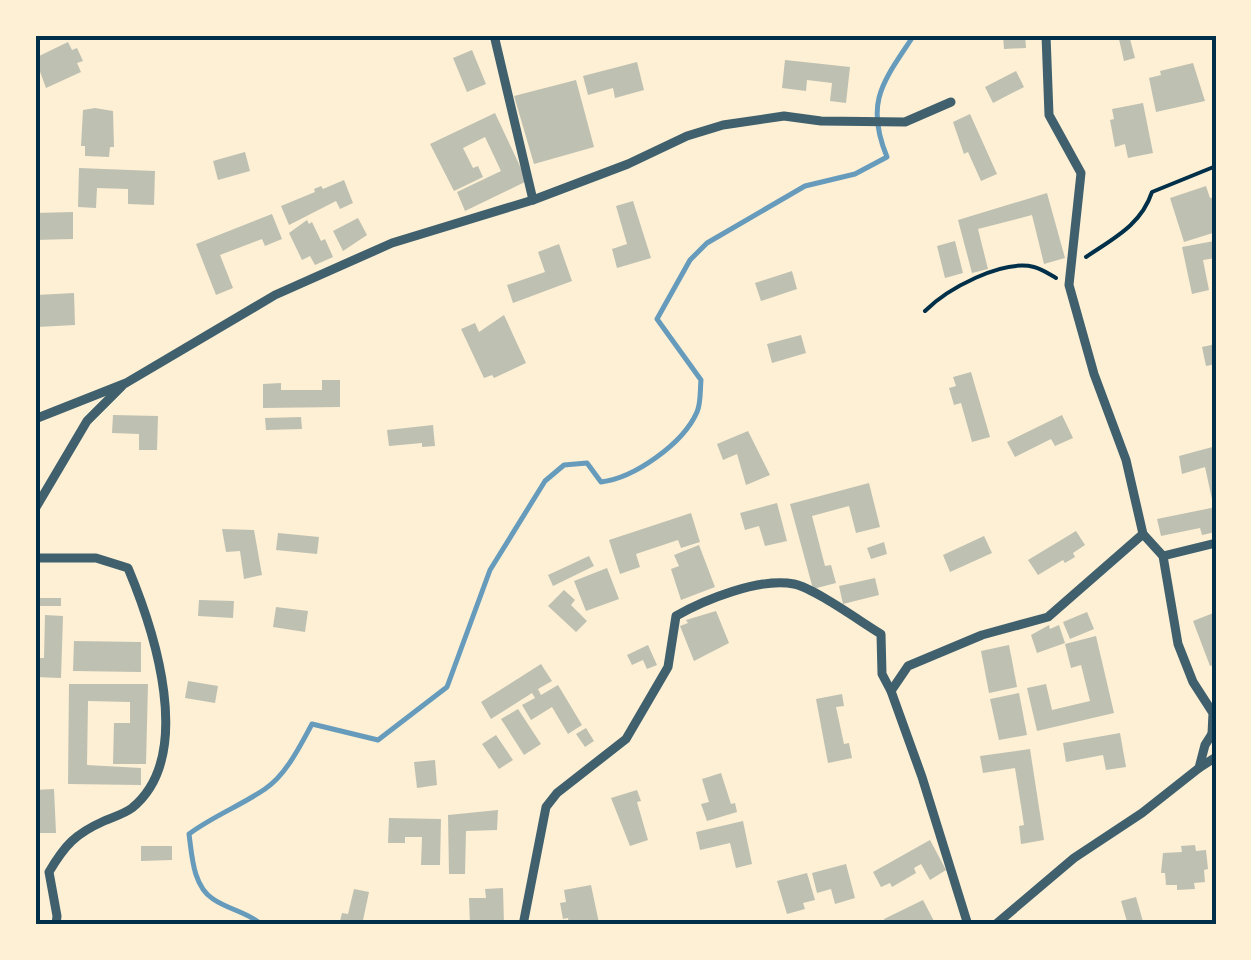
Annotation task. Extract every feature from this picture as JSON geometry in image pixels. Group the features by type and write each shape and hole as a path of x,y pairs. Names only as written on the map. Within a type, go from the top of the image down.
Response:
{"street":[{"path":"494,35 533,200"},
{"path":"1046,35 1050,115 1081,173 1069,285 1094,374 1126,460 1144,534 1163,556 1178,644 1213,713 1214,738 1205,745 1199,768"},
{"path":"35,419 126,382 276,295 392,242 533,200 688,136 723,125 784,116 821,121 905,122 951,102"},
{"path":"35,509 87,422 126,382"},
{"path":"892,691 908,666 982,635 1048,617 1144,534"},
{"path":"1163,556 1216,543"},
{"path":"35,558 96,558 128,568 149,617 167,736 142,798 128,810 66,842 49,872 56,925"},
{"path":"523,925 546,806 556,793 626,738 668,667 676,616 705,599 764,584 795,584 881,634 882,674 892,691 922,777 968,925"},
{"path":"995,925 1074,858 1142,814 1216,757"},
{"path":"1199,768 1216,770"}],"path":[{"path":"1072,266 1136,223 1152,192 1216,166"},
{"path":"924,311 939,297 1012,265 1036,267 1069,285"}],"building":[{"path":"1003,35 1025,35 1026,48 1004,49"},
{"path":"1118,35 1129,35 1135,58 1124,61"},
{"path":"68,42 72,50 77,48 83,61 77,63 81,72 46,88 35,58"},
{"path":"472,50 486,84 467,92 453,58"},
{"path":"785,60 850,67 846,103 830,101 832,83 807,80 806,91 782,88"},
{"path":"637,62 644,90 615,98 613,88 588,95 583,76"},
{"path":"1193,63 1205,101 1156,112 1149,78 1161,75 1160,71"},
{"path":"1016,71 1024,87 993,103 985,87"},
{"path":"576,80 594,147 534,164 514,96"},
{"path":"1143,103 1153,153 1128,158 1125,144 1115,147 1112,109"},
{"path":"83,110 113,111 114,147 110,147 109,157 85,156 85,146 81,146"},
{"path":"495,113 527,181 465,211 457,192 501,171 485,137 463,148 473,168 478,166 483,177 454,191 430,144"},
{"path":"970,114 997,174 981,181 968,152 964,154 953,122"},
{"path":"245,152 250,171 218,180 213,161"},
{"path":"79,168 155,171 154,205 128,204 128,189 97,188 96,208 78,207"},
{"path":"344,180 353,203 340,209 336,201 289,225 281,206 321,186 323,189"},
{"path":"1206,186 1210,198 1216,197 1216,232 1184,242 1170,198"},
{"path":"1047,193 1065,258 1044,264 1032,215 978,229 988,269 972,273 958,220"},
{"path":"633,201 651,258 617,268 612,249 627,244 616,206"},
{"path":"73,212 73,239 35,240 35,213"},
{"path":"272,214 282,239 265,246 262,239 220,255 233,288 216,295 196,244"},
{"path":"358,218 367,235 343,251 333,231"},
{"path":"307,220 312,222 321,241 325,239 333,257 315,265 310,256 302,260 289,233"},
{"path":"955,241 963,273 945,278 937,246"},
{"path":"1214,241 1216,258 1203,260 1209,290 1192,294 1182,247"},
{"path":"559,244 572,281 513,303 507,285 545,272 538,252"},
{"path":"792,271 797,289 761,301 755,283"},
{"path":"74,293 75,325 37,327 36,295"},
{"path":"504,315 526,363 494,378 484,378 461,329 475,323 479,332"},
{"path":"801,335 806,353 772,363 767,344"},
{"path":"1216,344 1216,364 1206,366 1202,347"},
{"path":"971,372 990,437 972,442 961,403 954,405 949,388 956,386 953,377"},
{"path":"322,380 340,380 340,407 263,408 263,384 281,383 281,390 322,390"},
{"path":"113,415 158,416 157,450 139,450 139,434 112,433"},
{"path":"1062,415 1073,438 1055,446 1051,439 1015,457 1007,442"},
{"path":"301,417 302,429 266,430 265,418"},
{"path":"433,425 435,446 389,446 387,430"},
{"path":"748,431 770,475 746,485 737,454 723,460 717,444"},
{"path":"1216,446 1213,504 1205,467 1182,474 1179,456"},
{"path":"869,483 880,527 856,533 849,506 812,516 825,566 831,565 836,583 813,589 790,504"},
{"path":"777,503 787,541 765,546 759,526 745,530 740,513"},
{"path":"1216,507 1216,532 1202,535 1200,528 1161,536 1157,519"},
{"path":"691,513 700,542 681,548 678,540 636,554 640,567 620,574 609,540"},
{"path":"222,529 254,530 262,575 244,579 240,551 226,552"},
{"path":"1076,531 1085,545 1073,553 1075,557 1038,575 1028,560"},
{"path":"278,533 319,537 317,554 276,550"},
{"path":"984,536 992,553 950,572 943,555"},
{"path":"884,542 887,554 871,559 867,548"},
{"path":"699,545 715,587 681,600 671,569 679,566 674,555"},
{"path":"589,556 594,566 553,586 548,575"},
{"path":"607,568 619,599 586,611 574,581"},
{"path":"875,578 879,595 843,604 839,586"},
{"path":"564,590 575,600 571,605 587,621 576,632 548,606"},
{"path":"40,598 61,598 61,606 40,606"},
{"path":"199,600 234,601 233,618 198,616"},
{"path":"276,607 308,611 305,632 273,627"},
{"path":"716,611 729,643 694,661 680,626 688,623 686,620"},
{"path":"1087,612 1094,629 1070,639 1063,622"},
{"path":"1216,612 1216,664 1210,666 1193,621"},
{"path":"45,615 63,616 61,678 35,677 35,658 44,658"},
{"path":"1049,625 1050,629 1059,625 1065,643 1037,653 1031,635"},
{"path":"1096,636 1114,713 1037,731 1027,688 1046,684 1052,710 1090,701 1081,665 1071,668 1065,644"},
{"path":"74,641 141,642 141,672 73,671"},
{"path":"648,645 657,665 647,669 643,660 632,665 627,655"},
{"path":"1009,645 1017,687 989,693 981,651"},
{"path":"541,664 552,681 538,689 541,695 558,685 582,725 568,734 552,707 531,720 522,705 535,698 532,693 491,719 481,702"},
{"path":"188,681 218,686 215,703 185,698"},
{"path":"69,684 148,684 146,764 113,764 114,723 130,723 130,702 88,701 87,765 141,768 141,785 68,784"},
{"path":"1019,693 1027,735 999,740 990,699"},
{"path":"842,694 844,706 836,707 844,744 849,743 852,758 828,763 816,699"},
{"path":"518,709 541,744 524,755 501,719"},
{"path":"586,728 594,741 585,747 576,734"},
{"path":"1120,733 1126,767 1106,770 1103,755 1066,762 1063,743"},
{"path":"496,735 513,760 499,769 482,744"},
{"path":"1030,749 1044,840 1021,844 1019,826 1024,825 1015,768 983,773 980,756"},
{"path":"435,760 437,785 417,788 414,762"},
{"path":"721,773 737,812 707,821 701,804 709,802 702,779"},
{"path":"54,789 56,833 37,833 35,790"},
{"path":"637,790 648,840 630,846 611,798"},
{"path":"498,810 497,830 466,831 465,874 449,874 448,815"},
{"path":"389,818 441,819 440,865 421,865 422,837 388,843"},
{"path":"743,821 752,864 736,868 730,843 700,850 696,832"},
{"path":"930,840 946,870 930,880 921,864 914,868 916,873 892,887 890,883 881,887 873,872"},
{"path":"1195,845 1196,851 1206,850 1205,882 1194,883 1195,889 1177,890 1177,885 1166,885 1165,873 1161,873 1163,853 1182,852 1181,846"},
{"path":"141,846 172,846 172,860 141,861"},
{"path":"846,864 855,898 835,904 831,889 817,893 812,873"},
{"path":"807,873 815,900 803,903 805,909 787,914 777,881"},
{"path":"591,885 599,923 569,925 568,918 563,919 560,903 566,902 564,890"},
{"path":"503,888 504,925 470,925 469,898 486,898 485,889"},
{"path":"354,889 369,892 362,925 339,925 342,913 348,914"},
{"path":"1136,897 1144,925 1128,925 1121,901"},
{"path":"923,900 936,925 887,925 884,919"}],"waterway":[{"path":"262,925 206,893 195,870 189,834 273,783 312,724 378,740 447,687 490,570 545,481 564,465 587,463 601,482 614,479 642,467 681,436 697,412 701,380 657,319 690,260 707,243 805,186 855,174 887,157 877,121 881,92 914,35"}]}
